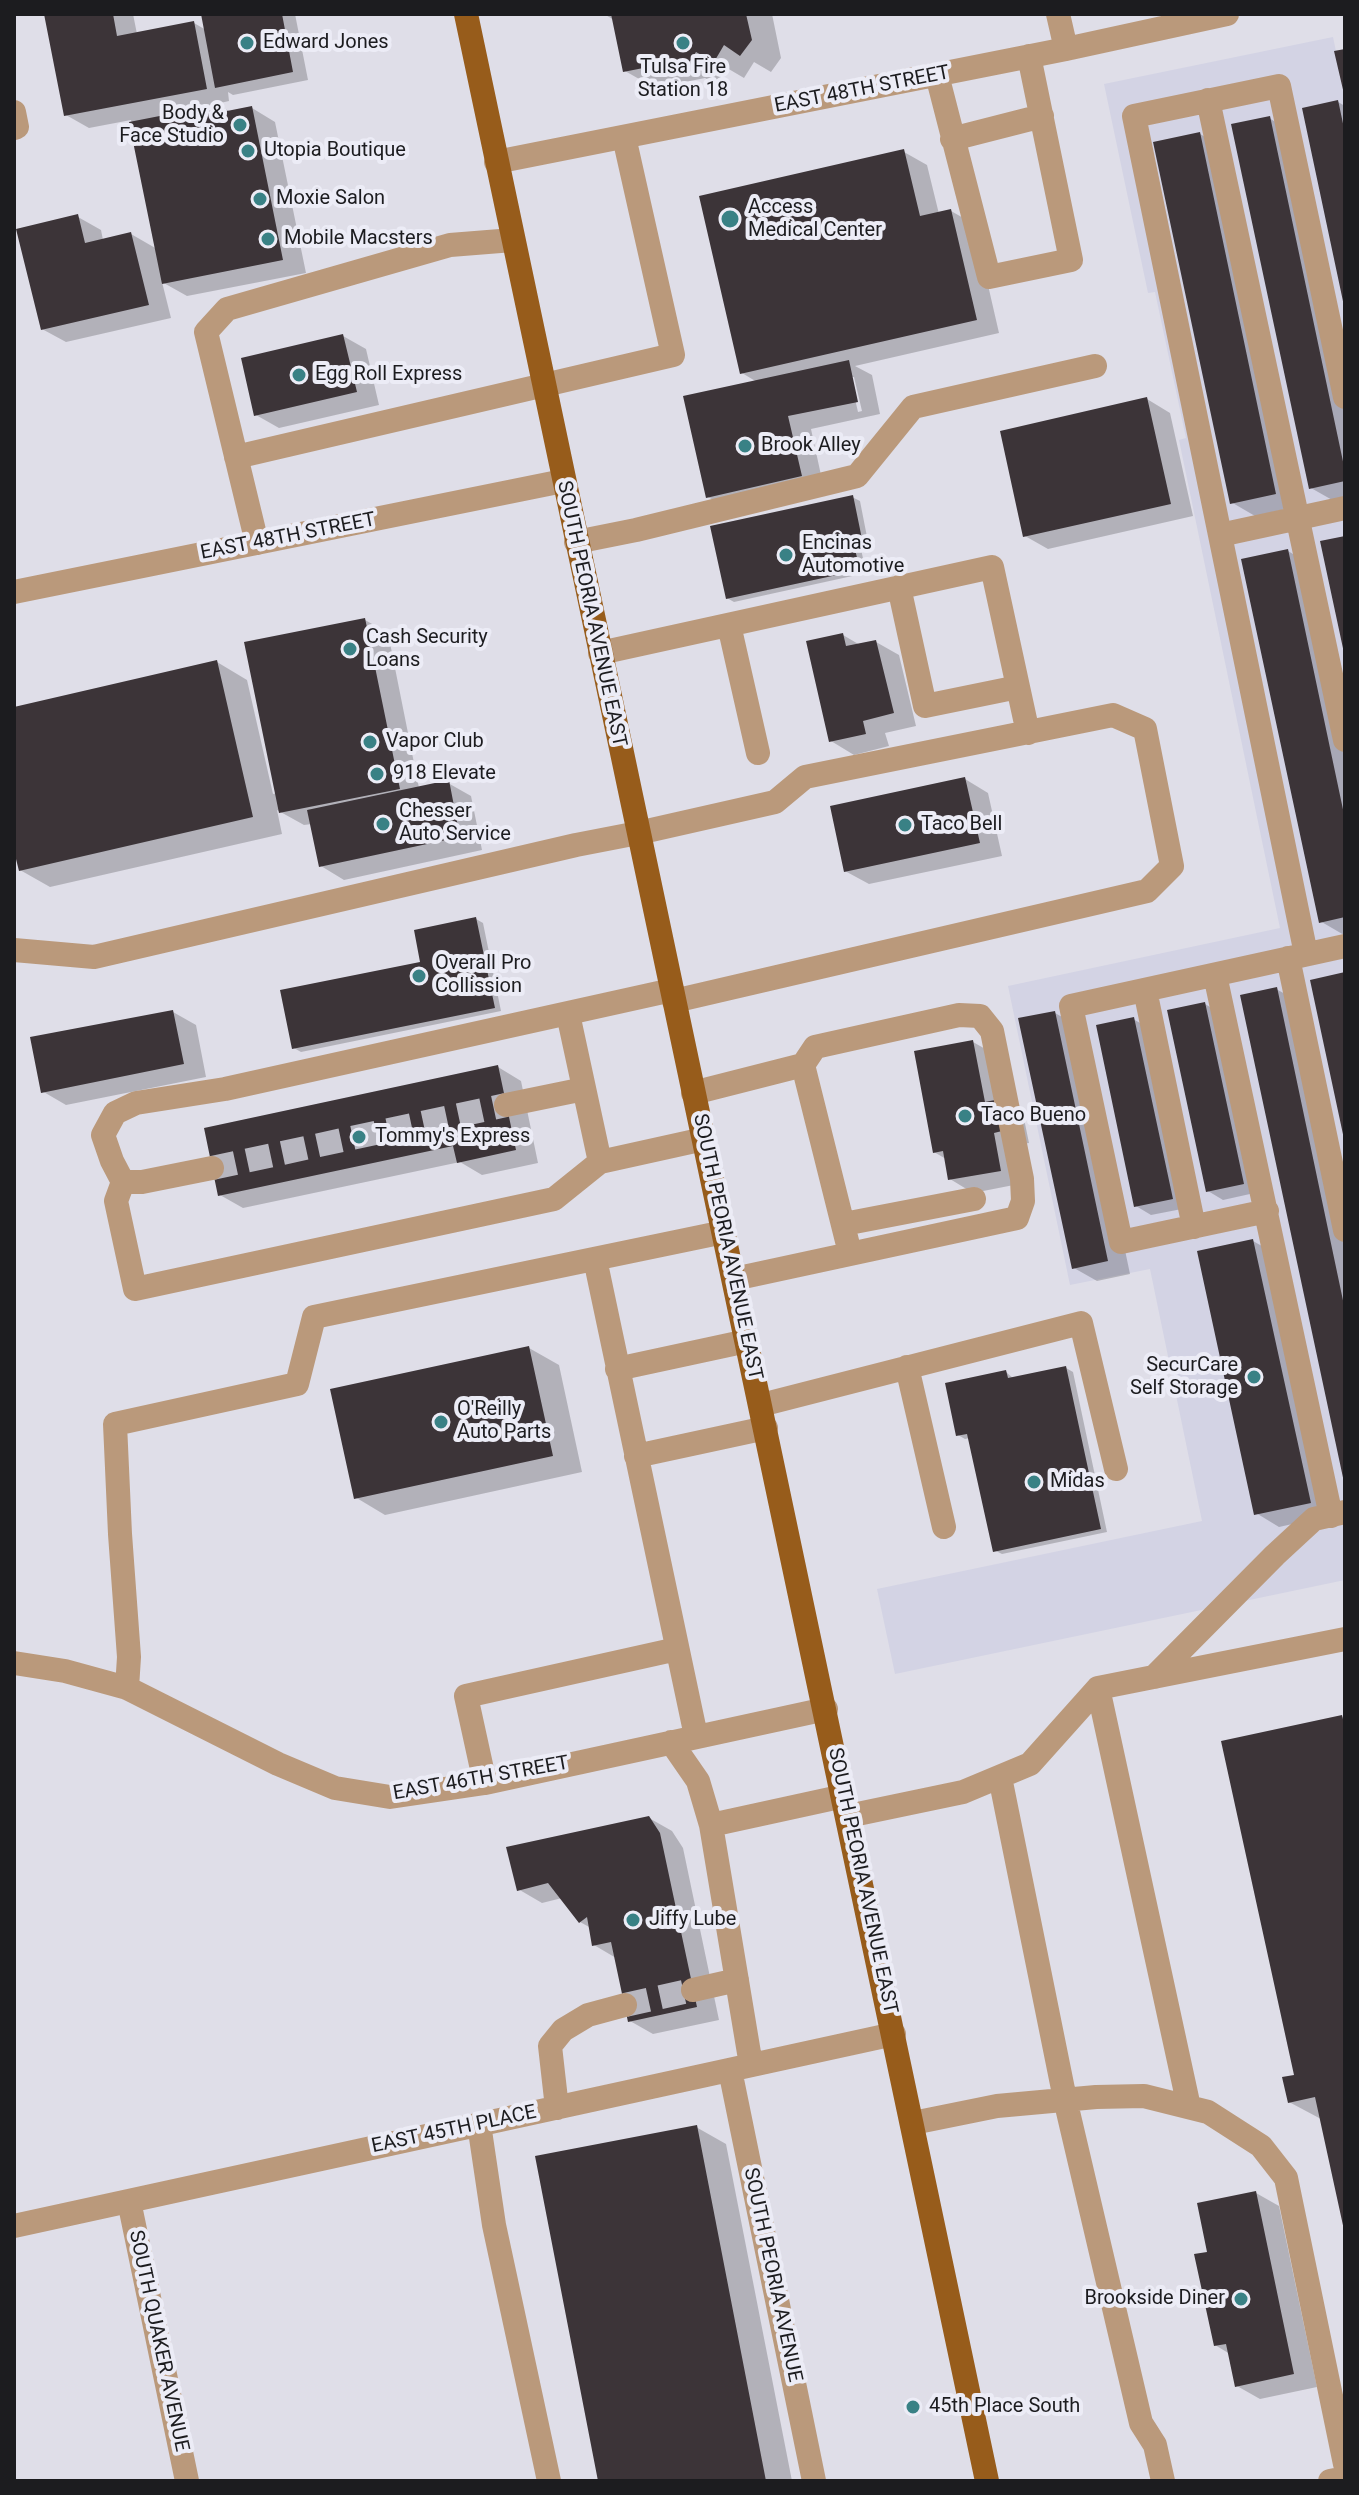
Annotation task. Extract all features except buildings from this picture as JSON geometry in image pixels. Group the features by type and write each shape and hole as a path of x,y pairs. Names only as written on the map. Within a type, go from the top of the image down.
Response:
{"main road":[{"name":"SOUTH PEORIA AVENUE EAST","path":"466,14 987,2481"}],"street":[{"path":"1058,14 1066,49"},
{"name":"EAST 48TH STREET","path":"496,162 1227,14"},
{"path":"937,75 989,277 1071,260 1029,56"},
{"path":"1345,397 1279,86 1134,116 1220,535 1345,1230"},
{"path":"1208,100 1345,740"},
{"path":"14,112 17,127 14,128"},
{"path":"952,139 1042,116"},
{"path":"236,457 673,355 624,137"},
{"path":"257,543 206,332 227,309 450,245 513,240"},
{"path":"576,542 857,476 913,407 1095,366"},
{"name":"EAST 48TH STREET","path":"14,592 563,481"},
{"path":"1220,535 1345,508"},
{"path":"600,653 992,567 1028,733"},
{"path":"899,587 925,706 1018,687"},
{"path":"729,625 758,753"},
{"path":"14,950 94,957 775,802 805,777 1113,715 1145,729 1172,866 1147,891 673,996 568,1014 225,1089 136,1103 115,1113 103,1135 119,1191 135,1289 554,1199 600,1162 704,1139"},
{"path":"1267,1211 1121,1242 1071,1006 1345,946"},
{"path":"1154,1677 1314,1519 1338,1514 1215,975"},
{"path":"1145,990 1194,1227"},
{"path":"568,1014 600,1162"},
{"path":"693,1093 803,1065 815,1047 959,1015 980,1016 992,1031 1022,1179 1023,1201 1017,1218 734,1279"},
{"path":"803,1065 850,1253"},
{"path":"506,1105 584,1089"},
{"path":"119,1191 142,1182 212,1168"},
{"path":"844,1224 974,1199"},
{"path":"127,1688 129,1657 115,1424 297,1384 314,1317 724,1232"},
{"path":"595,1259 696,1736"},
{"path":"636,1456 907,1367 1081,1323 1116,1469"},
{"path":"617,1369 747,1341"},
{"path":"907,1367 944,1527"},
{"path":"711,1825 963,1792 1030,1764 1098,1688 1345,1639"},
{"path":"485,1783 466,1696 677,1649"},
{"name":"EAST 46TH STREET","path":"14,1663 65,1671 127,1688 278,1764 335,1788 390,1797 485,1783 826,1709"},
{"path":"1098,1688 1189,2107"},
{"name":"SOUTH PEORIA AVENUE","path":"671,1742 698,1781 711,1825 737,1980 741,2067 814,2481"},
{"path":"1000,1777 1065,2099 1141,2423 1155,2445 1163,2481"},
{"path":"693,1990 737,1980"},
{"path":"557,2108 550,2046 563,2030 588,2015 625,2005"},
{"name":"EAST 45TH PLACE","path":"14,2226 894,2034"},
{"path":"913,2123 997,2106 1144,2096 1208,2112 1261,2146 1286,2178 1333,2350 1345,2464"},
{"path":"479,2124 494,2225 549,2481"},
{"name":"SOUTH QUAKER AVENUE","path":"129,2201 187,2481"},
{"path":"1330,2481 1345,2478"}],"shaded area":[{"name":"SecurCare Self Storage","path":"1333,37 1345,94 1345,1580 895,1674 877,1589 1202,1521 1150,1269 1070,1285 1008,986 1280,928 1179,440 1186,438 1155,292 1148,293 1104,84"}],"tunnel":[{"path":"212,1168 506,1105"},
{"path":"625,2005 693,1990"}],"place":[{"name":"Edward Jones","path":"247,43"},
{"name":"Tulsa Fire Station 18","path":"683,43"},
{"name":"Body & Face Studio","path":"240,125"},
{"name":"Utopia Boutique","path":"248,151"},
{"name":"Moxie Salon","path":"260,199"},
{"name":"Access Medical Center","path":"730,219"},
{"name":"Mobile Macsters","path":"268,239"},
{"name":"Egg Roll Express","path":"299,375"},
{"name":"Brook Alley","path":"745,446"},
{"name":"Encinas Automotive","path":"786,555"},
{"name":"Cash Security Loans","path":"350,649"},
{"name":"Vapor Club","path":"370,742"},
{"name":"918 Elevate","path":"377,774"},
{"name":"Chesser Auto Service","path":"383,824"},
{"name":"Taco Bell","path":"905,825"},
{"name":"Overall Pro Collission","path":"419,976"},
{"name":"Taco Bueno","path":"965,1116"},
{"name":"Tommy's Express","path":"359,1137"},
{"name":"SecurCare Self Storage","path":"1254,1377"},
{"name":"O'Reilly Auto Parts","path":"441,1422"},
{"name":"Midas","path":"1034,1482"},
{"name":"Jiffy Lube","path":"633,1920"},
{"name":"Brookside Diner","path":"1241,2299"},
{"name":"45th Place South","path":"913,2407"}]}
